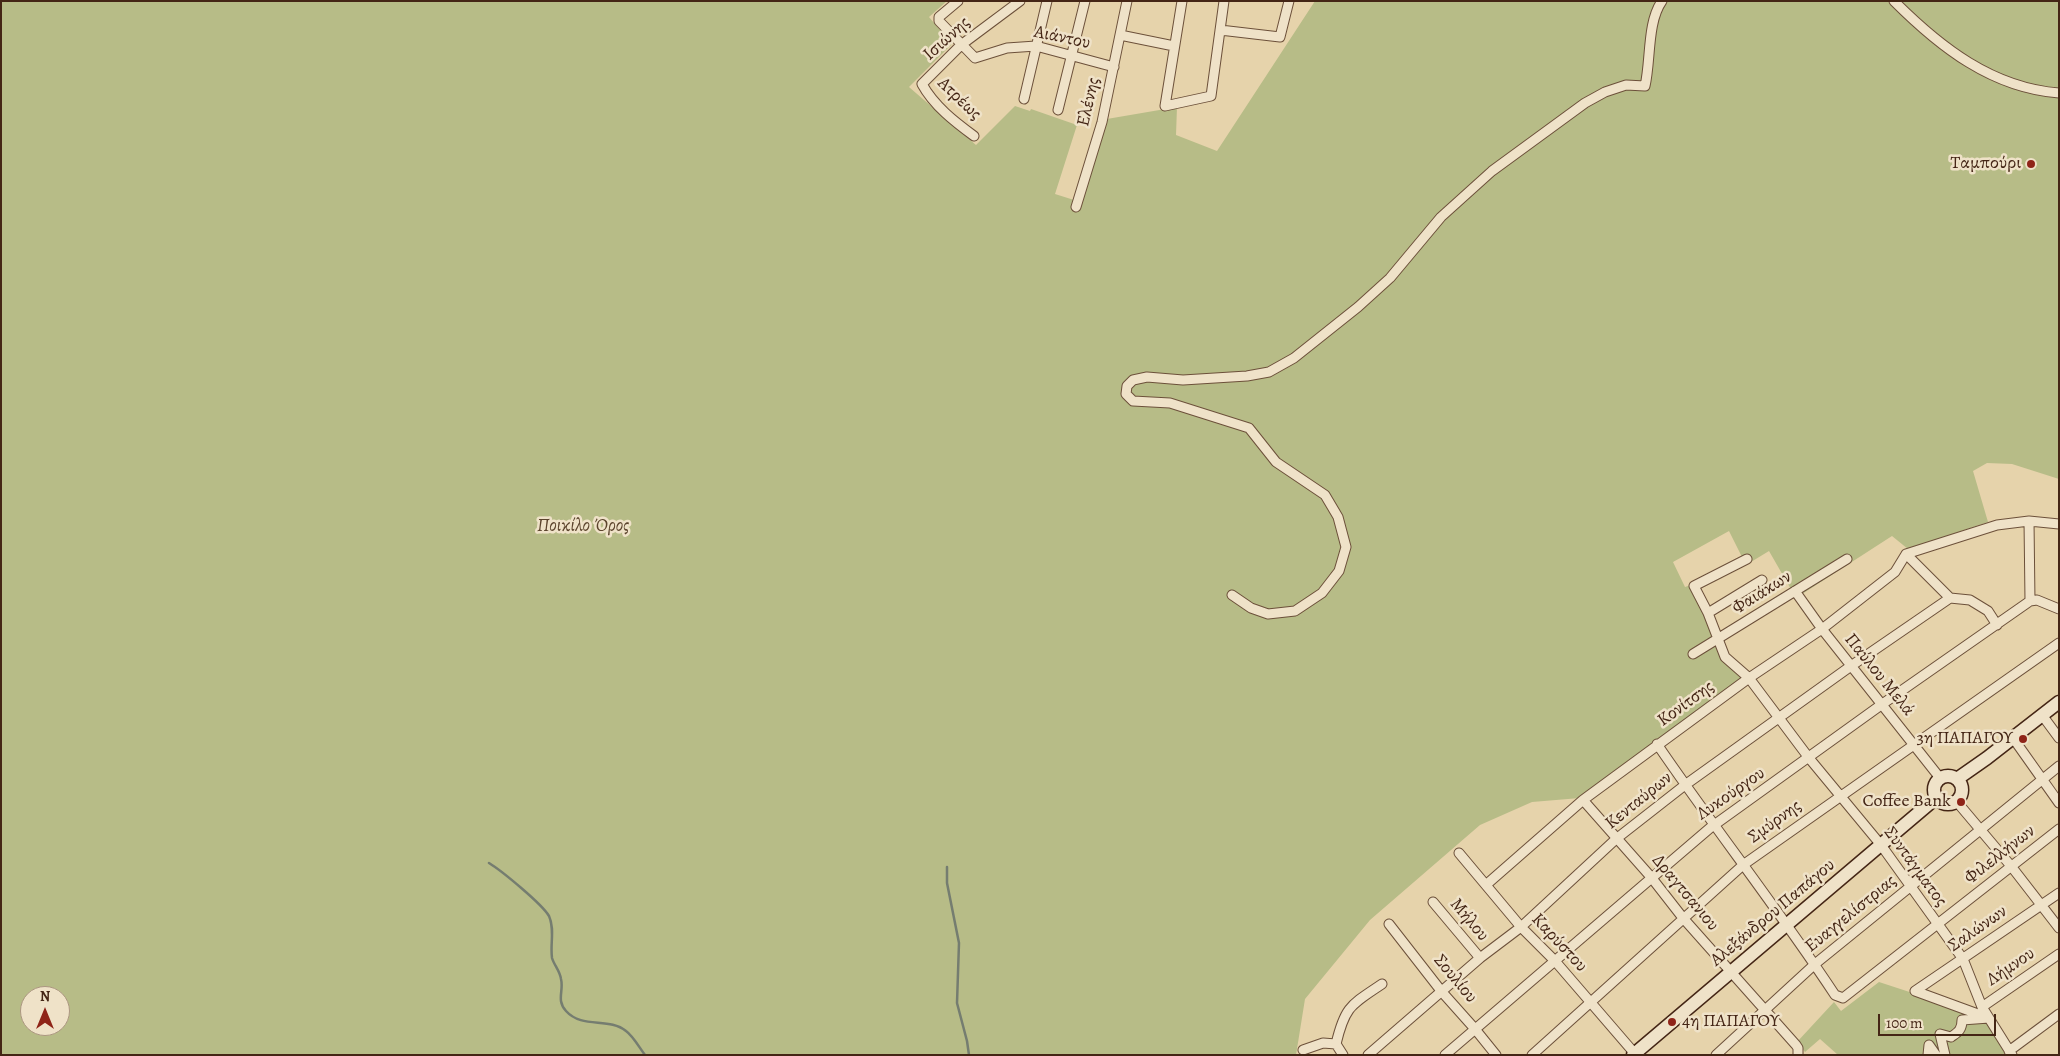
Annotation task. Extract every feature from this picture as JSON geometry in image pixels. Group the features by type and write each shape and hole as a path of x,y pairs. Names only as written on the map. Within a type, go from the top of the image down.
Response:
{"street":[{"path":"958,1 939,17 939,21 961,46"},
{"name":"Ισιώνης","path":"922,84 961,46 1020,1"},
{"path":"1024,99 1047,1"},
{"path":"1058,110 1085,1"},
{"name":"Ελένης","path":"1076,207 1102,122 1127,1"},
{"path":"1182,1 1165,106 1211,96 1224,1"},
{"path":"1220,30 1280,37 1289,1"},
{"path":"1232,594 1251,608 1268,614 1295,611 1322,593 1339,571 1346,547 1338,517 1325,495 1276,462 1249,428 1170,403 1133,401 1126,394 1127,386 1133,380 1147,377 1184,380 1247,376 1269,372 1294,358 1390,278 1442,217 1492,172 1585,103 1605,92 1626,85 1645,86 1649,66 1652,28 1662,1"},
{"path":"1894,1 1916,23 1962,60 2008,83 2059,93"},
{"path":"1120,35 1174,46"},
{"name":"Αιάντου","path":"961,46 975,58 1007,48 1036,46 1114,67"},
{"name":"Ατρέως","path":"922,84 927,95 974,136"},
{"path":"1997,624 1988,611 1970,600 1950,598 1906,554 1996,526 2029,521 2059,524"},
{"path":"2029,521 2030,602 2037,600 2059,609"},
{"name":"Κονίτσης","path":"1486,884 1582,800 1749,678 1822,629 1895,572 1906,554"},
{"name":"Συντάγματος","path":"1748,559 1694,586 1708,613 1725,657 1749,678 1809,758 1881,845 1937,925 1964,959 1982,1007 2010,1053"},
{"name":"Φαιάκων","path":"1693,654 1848,559"},
{"path":"1708,613 1762,580"},
{"name":"Παύλου Μελά","path":"1795,591 1822,629 1881,705 1916,745 1940,778"},
{"name":"Κενταύρων","path":"1368,1055 1480,958 1521,927 1616,839 1685,785 1779,717 1950,598"},
{"name":"Λυκούργου","path":"1445,1055 1652,876 1716,824 1881,705 2030,602"},
{"name":"Σμύρνης","path":"1532,1055 1743,865 1840,795 1916,745 2059,643"},
{"path":"1957,779 2059,702"},
{"path":"2042,715 2059,738"},
{"path":"2013,738 2059,803"},
{"path":"1657,744 1685,785 1716,824 1743,865 1788,924 1814,964"},
{"name":"Ευαγγελίστριας","path":"1716,1055 1814,964 2059,766"},
{"path":"1950,776 1957,779 1963,790 1962,796 1957,802 1944,804 1936,798 1934,786 1940,778 1950,776"},
{"name":"Αλεξάνδρου Παπάγου","path":"1634,1054 1936,798"},
{"name":"Δραγτσανιου","path":"1582,800 1652,876 1683,918 1764,1012 1796,1045 1798,1054"},
{"path":"1957,802 2011,866 2059,928"},
{"name":"Φιλελλήνων","path":"1814,964 1835,995 1843,998 2059,829"},
{"name":"Καρύστου","path":"1459,853 1521,927 1555,960 1634,1054"},
{"name":"Σαλώνων","path":"1989,1018 1915,991 2059,893"},
{"name":"Μήλου","path":"1433,902 1480,958"},
{"name":"Σουλίου","path":"1389,924 1442,992 1496,1055"},
{"name":"Λήμνου","path":"1982,1007 2059,954"},
{"path":"1343,1055 1336,1044 1342,1019 1353,1004 1382,984"},
{"path":"2010,1053 2059,1014"},
{"path":"1945,1055 1940,1034 1951,1037 1959,1032 1962,1020 1989,1018"},
{"path":"1303,1050 1323,1043 1336,1044"},
{"path":"1928,1055 1929,1045 1936,1055"}],"green space":[{"name":"Ποικίλο Όρος","path":"1,1 947,1 929,17 952,44 909,87 976,145 1015,106 1030,111 1031,109 1077,125 1055,194 1074,200 1101,120 1177,107 1176,135 1217,151 1315,1 2059,1 2059,479 2012,464 1987,463 1973,471 1988,522 1908,549 1892,536 1796,598 1769,551 1746,565 1729,531 1673,562 1685,587 1691,585 1723,660 1744,678 1580,798 1532,802 1480,825 1370,920 1305,999 1296,1055 1,1055"},
{"path":"1879,982 1989,1018 2005,1055 1838,1055 1820,1039 1805,1052 1797,1042 1834,1002 1841,1011"}],"waterway":[{"path":"489,863 521,888 549,916 552,926 552,958 562,983 561,1003 566,1011 580,1020 612,1024 619,1027 631,1036 645,1055"},
{"path":"947,867 947,883 959,943 957,1003 969,1055"}],"place":[{"name":"Ταμπούρι","path":"2031,164"},
{"name":"3η ΠΑΠΑΓΟΥ","path":"2023,739"},
{"name":"Coffee Bank","path":"1961,802"},
{"name":"4η ΠΑΠΑΓΟΥ","path":"1672,1022"}]}
